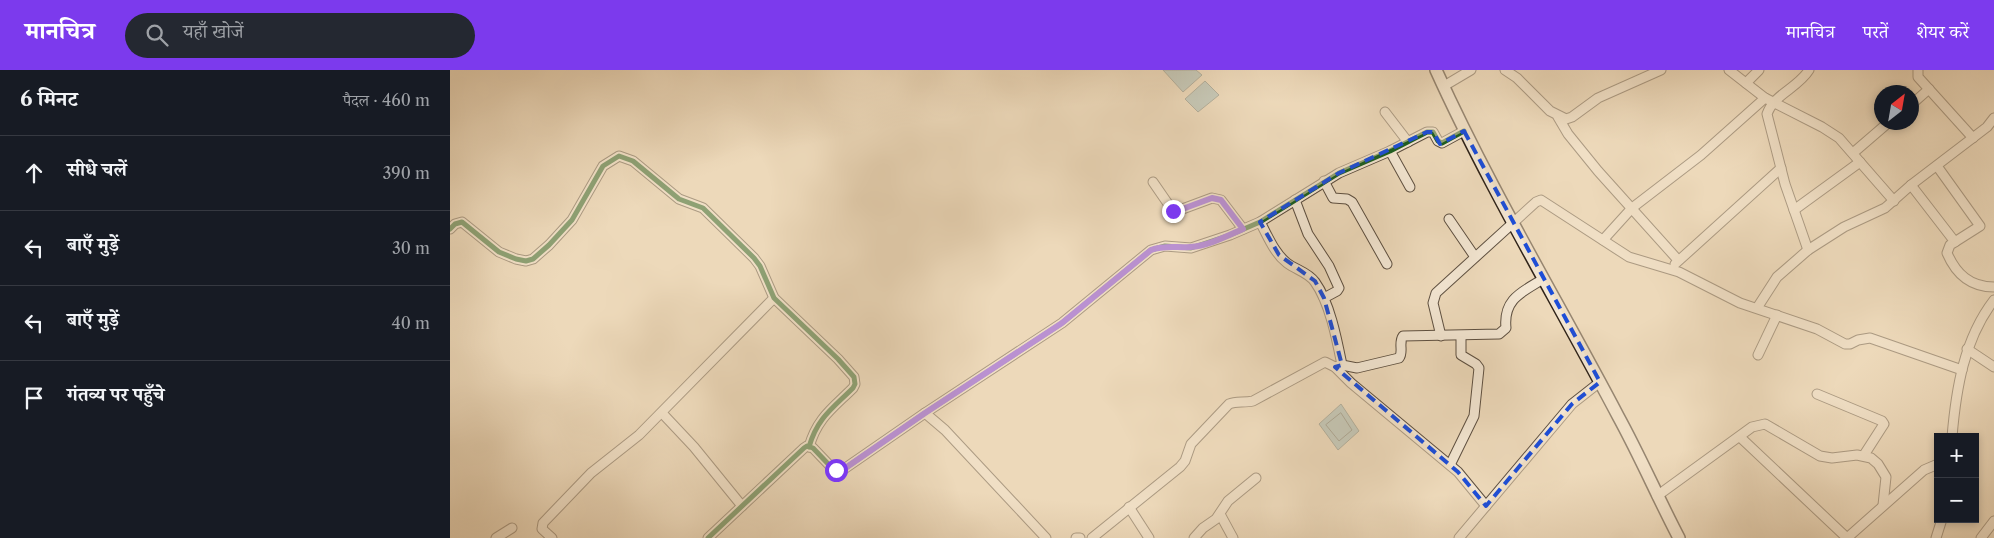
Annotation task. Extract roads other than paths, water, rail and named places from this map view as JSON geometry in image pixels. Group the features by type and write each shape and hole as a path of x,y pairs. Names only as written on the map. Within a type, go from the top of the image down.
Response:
{"street":[{"path":"1436,70 1464,131 1619,416 1679,538"},
{"path":"1444,86 1472,70"},
{"path":"1505,70 1517,78 1550,112 1566,119 1572,117 1598,98 1661,70"},
{"path":"1729,70 1769,100 1822,127 1839,138 1894,201"},
{"path":"1746,83 1759,70"},
{"path":"1603,240 1632,208 1769,100 1802,79 1808,70"},
{"path":"1918,70 1918,77 1973,138"},
{"path":"1919,98 1929,89"},
{"path":"1769,100 1767,114 1781,168 1808,250"},
{"path":"1385,112 1408,142"},
{"path":"1558,116 1568,134 1678,260"},
{"path":"1757,308 1777,277 1808,250 1844,227 1885,208 1911,185 1973,138 1990,130 1994,118"},
{"path":"1853,153 1880,130"},
{"path":"809,447 833,469 840,470 1062,323 1151,250 1165,246 1191,248 1211,242 1260,222 1324,181 1429,131 1433,132 1438,141 1442,143 1464,131"},
{"path":"1390,151 1410,187"},
{"path":"450,229 455,224 462,222 499,252 516,259 526,261 533,259 572,220 602,166 619,156 626,157 679,199 703,208 714,218 760,266 774,298 838,359 855,380 853,388 820,421 813,432 809,447"},
{"path":"1794,210 1860,162"},
{"path":"1937,166 1979,224 1979,228 1950,245 1947,253 1957,270 1970,282 1994,287"},
{"path":"1671,270 1678,260 1781,168"},
{"path":"1324,181 1333,198 1347,199 1352,202 1387,264"},
{"path":"1153,182 1173,211 1216,198 1221,200 1243,229"},
{"path":"1911,185 1955,242"},
{"path":"1295,200 1308,234 1329,266 1338,284 1337,291 1324,298"},
{"path":"1441,336 1433,303 1434,297 1441,287 1536,202 1541,200 1629,257 1688,276 1740,303 1817,329 1845,344 1870,338 1962,370"},
{"path":"1448,220 1475,257"},
{"path":"1260,222 1279,256 1287,264 1315,281 1324,298 1339,366 1351,383 1450,464 1486,506"},
{"path":"1092,538 1180,467 1191,444 1228,404 1253,401 1320,363 1357,368 1399,358 1401,354 1400,340 1403,336 1499,334 1506,328 1510,302 1515,296 1543,279"},
{"path":"552,538 542,529 543,523 591,473 639,435 662,413 774,298"},
{"path":"1952,433 1955,407 1967,349 1980,321 1994,300"},
{"path":"1758,355 1776,314"},
{"path":"1450,464 1469,428 1476,409 1479,368 1462,355 1461,336"},
{"path":"1967,349 1994,367"},
{"path":"1459,538 1572,404 1600,382"},
{"path":"1816,394 1882,421 1884,424 1864,455"},
{"path":"662,413 694,447 742,506"},
{"path":"925,413 945,430 1046,538"},
{"path":"1657,496 1752,427 1765,424 1820,456 1832,458 1864,455 1878,464 1886,477 1883,505"},
{"path":"1740,437 1847,538 1924,470 1934,466"},
{"path":"708,538 804,448 809,447"},
{"path":"1196,537 1216,519 1228,501 1256,478"},
{"path":"1129,507 1149,538"},
{"path":"1220,514 1233,538"},
{"path":"1981,538 1994,521"},
{"path":"1936,538 1941,523"},
{"path":"496,538 512,528"}],"water":[{"path":"1163,70 1196,70 1202,75 1183,92"},
{"path":"1205,81 1219,95 1198,112 1185,99"},
{"path":"1341,404 1359,431 1338,450 1319,424"}]}
